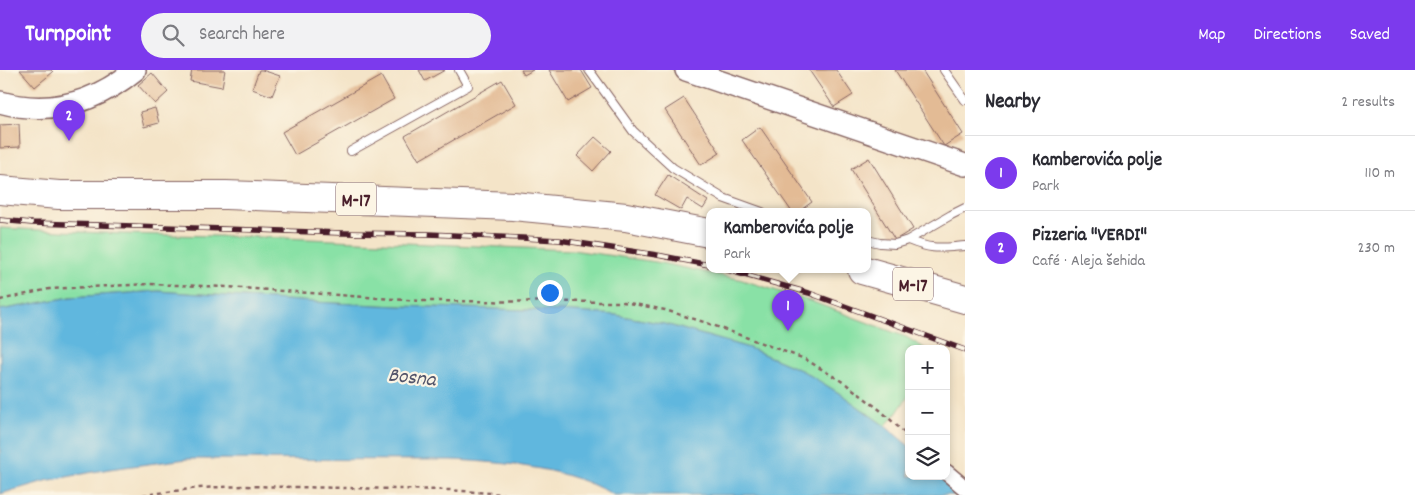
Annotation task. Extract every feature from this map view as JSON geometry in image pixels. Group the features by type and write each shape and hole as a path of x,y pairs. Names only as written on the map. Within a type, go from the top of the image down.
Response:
{"highway":[{"name":"M-17","path":"0,190 59,195 226,196 513,206 626,217 706,232"},
{"name":"M-17","path":"871,273 965,299"}],"main road":[{"path":"0,102 12,106 34,108 53,108 76,103 98,95 135,70"},
{"path":"686,70 965,166"}],"street":[{"path":"950,475 965,488"}],"lane":[{"path":"351,152 468,86 459,70"},
{"path":"589,70 633,131 673,168 723,198 751,208"},
{"path":"944,70 965,100"},
{"path":"871,241 895,244 908,240 951,214 965,208"},
{"path":"908,240 935,249 965,246"}],"path":[{"path":"0,300 49,289 150,284 228,287 420,301 623,302 665,310 707,323 805,359 846,384 880,410 907,435"},
{"path":"143,495 199,488 244,486 449,490 516,495"},
{"path":"366,495 367,489"},
{"path":"404,489 404,495"}],"green space":[{"path":"0,228 572,250 656,262 739,279 813,302 906,337 919,345 905,345 905,401 885,426 842,395 803,371 749,348 665,324 616,315 560,311 313,302 158,291 71,297 0,310"}],"water":[{"name":"Bosna","path":"158,291 313,302 560,311 616,315 665,324 749,348 803,371 842,395 905,443 905,480 946,480 962,495 614,495 576,478 556,472 495,463 453,460 187,459 109,469 45,481 0,494 0,310 71,297"}],"building":[{"path":"20,70 51,70 53,72 35,87"},
{"path":"192,70 225,70 222,87 190,81"},
{"path":"259,70 280,76 272,96 252,89"},
{"path":"419,70 445,70 425,81"},
{"path":"521,70 533,70 524,75"},
{"path":"549,70 581,70 592,88 568,102"},
{"path":"809,70 836,70 853,95 834,107"},
{"path":"895,70 922,70 963,134 944,146"},
{"path":"152,73 168,92 155,104 138,85"},
{"path":"381,76 394,99 295,155 282,132"},
{"path":"502,80 516,104 419,160 405,136"},
{"path":"684,98 720,153 701,165 665,110"},
{"path":"155,108 159,123 144,127 140,112"},
{"path":"19,124 20,147 0,148 0,125"},
{"path":"760,127 812,202 804,208 789,208 742,140"},
{"path":"595,137 611,151 593,171 577,156"},
{"path":"869,158 913,229 895,240 851,169"},
{"path":"668,175 708,201 703,209 687,199 681,210 655,195"}],"railway":[{"path":"0,220 32,223 428,234 559,240 706,264"},
{"path":"738,273 809,293 965,350"}],"place":[{"name":"Pizzeria \"VERDI\"","path":"69,141"},
{"name":"Kamberovića polje","path":"788,331"}]}
